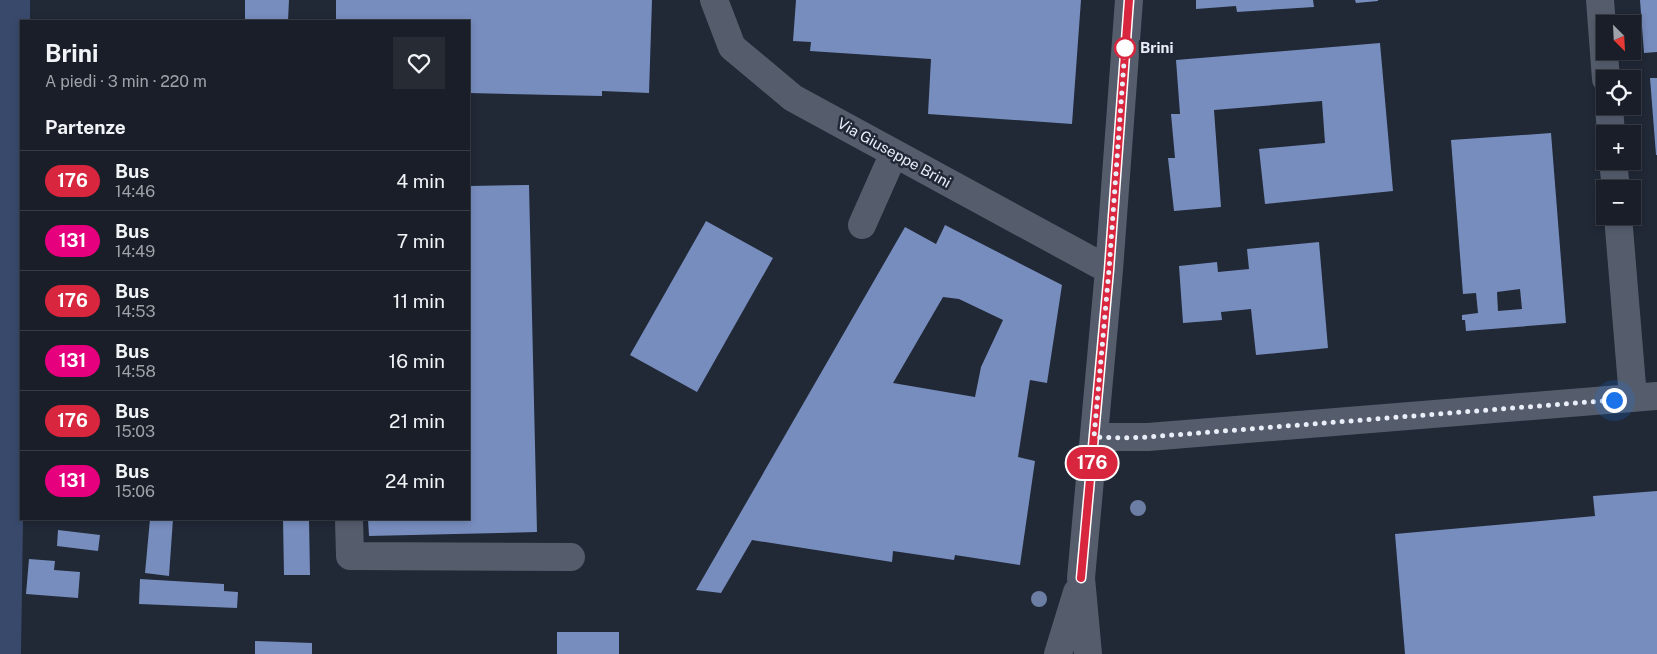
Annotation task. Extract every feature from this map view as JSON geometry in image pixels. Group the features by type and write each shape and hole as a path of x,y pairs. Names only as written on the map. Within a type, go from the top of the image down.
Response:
{"street":[{"name":"Via Giuseppe Brini","path":"714,0 732,47 793,98 1109,270"},
{"path":"1088,654 1081,578 1109,270 1129,0"},
{"path":"1600,0 1605,70"},
{"path":"862,225 894,153"},
{"path":"1094,437 1148,437 1645,397 1619,225"},
{"path":"349,520 350,556 571,557"},
{"path":"1058,654 1081,578"}],"shaded area":[{"path":"0,0 30,0 30,20 20,20 20,520 23,520 21,654 0,654"}],"building":[{"path":"245,0 289,0 288,20 245,20"},
{"path":"336,0 652,0 649,93 602,91 602,96 470,93 470,20 336,20"},
{"path":"796,0 1081,0 1072,124 928,114 931,59 810,51 811,42 793,41"},
{"path":"1196,0 1313,0 1314,7 1237,12 1236,6 1196,9"},
{"path":"1355,0 1378,0 1378,1 1356,3"},
{"path":"1640,0 1657,0 1657,52 1644,53"},
{"path":"1380,43 1393,191 1265,204 1259,149 1325,143 1322,101 1214,110 1221,207 1174,211 1168,158 1175,158 1171,114 1180,114 1176,60"},
{"path":"1650,78 1657,78 1657,155 1656,155"},
{"path":"1551,133 1566,323 1466,331 1465,320 1462,320 1462,315 1478,313 1476,293 1463,294 1451,140","holes":["1520,289 1522,309 1498,311 1497,292"]},
{"path":"529,185 537,532 369,536 368,520 470,520 470,186"},
{"path":"706,221 773,258 697,392 630,355"},
{"path":"945,225 1062,285 1047,383 1030,380 1018,457 1035,461 1020,565 955,555 954,560 893,551 892,562 752,540 721,593 696,590 905,227 936,244","holes":["943,297 959,299 1003,320 981,367 975,397 893,383"]},
{"path":"1319,242 1328,348 1256,355 1251,309 1221,312 1222,320 1183,323 1179,266 1217,262 1218,272 1249,269 1247,249"},
{"path":"1657,491 1657,654 1405,654 1395,534 1595,516 1593,496"},
{"path":"150,520 173,520 169,576 145,573"},
{"path":"283,520 309,520 310,575 284,575"},
{"path":"58,530 100,535 98,551 57,546"},
{"path":"29,559 55,561 54,570 80,572 78,598 26,594"},
{"path":"140,579 224,584 224,591 238,592 237,608 139,604"},
{"path":"557,632 619,632 619,654 557,654"},
{"path":"255,641 312,643 312,654 255,654"}],"bus line":[{"name":"176","path":"1081,578 1109,270 1129,0"}],"place":[{"name":"Brini","path":"1125,48"}],"route":[{"path":"1125,48 1109,270 1094,437 1148,437 1614,400"}]}
